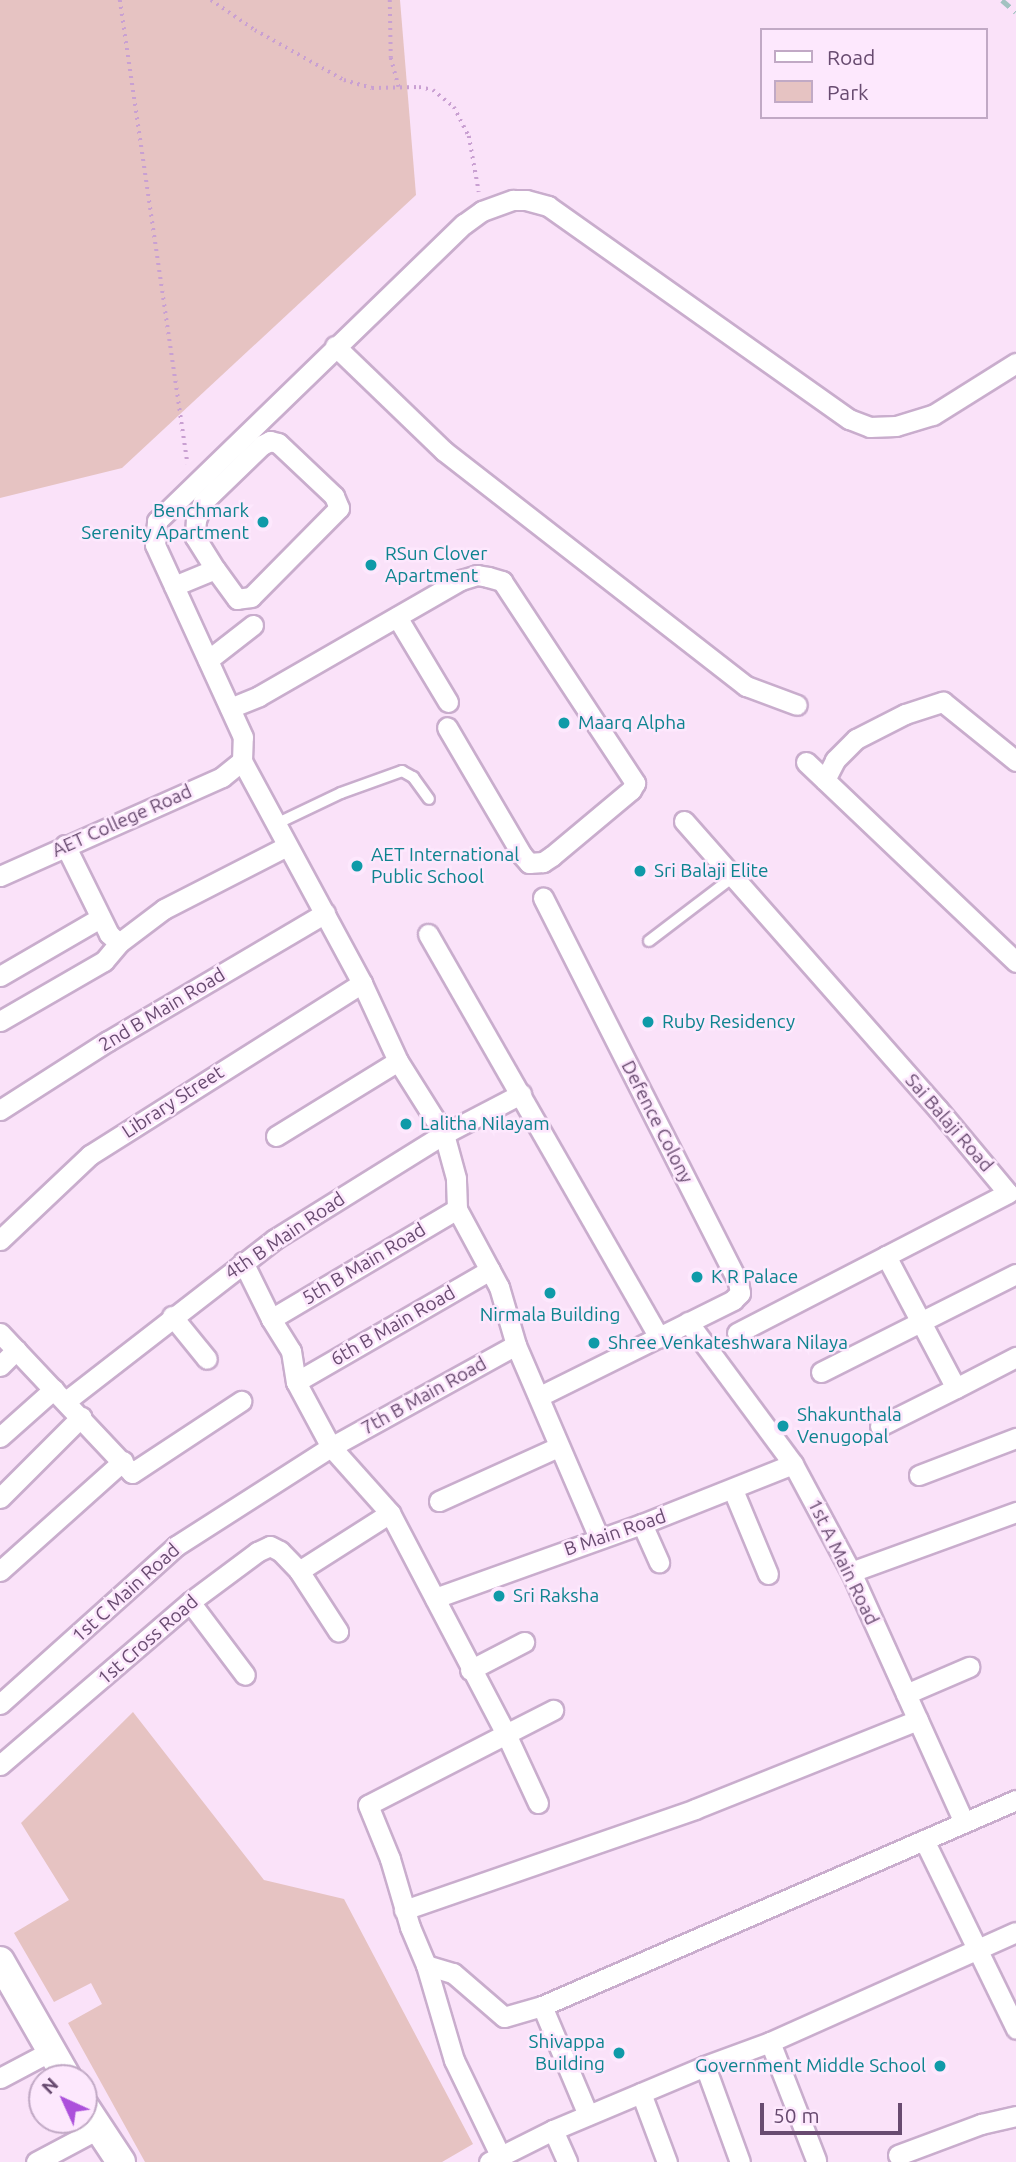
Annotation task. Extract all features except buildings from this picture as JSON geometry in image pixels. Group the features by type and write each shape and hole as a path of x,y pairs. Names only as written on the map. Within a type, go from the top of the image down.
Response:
{"main road":[{"path":"0,1961 59,2064"},
{"path":"98,2128 121,2162"}],"street":[{"path":"599,1538 516,1345 499,1287 457,1209 456,1178 444,1134 398,1061 362,983 242,761 243,737 155,545 157,521 464,224 482,211 513,200 526,200 548,206 849,419 870,427 897,426 933,415 1016,363"},
{"path":"335,346 444,451 746,686 797,705"},
{"path":"270,441 278,443 334,496 338,508 251,597 237,599 215,569 195,537 198,510 262,445 270,441"},
{"path":"174,586 215,569"},
{"path":"230,708 259,696 461,580 477,575 502,581 635,783 631,790 551,856 543,862 530,863 522,855 447,727"},
{"path":"397,617 448,702"},
{"path":"208,660 253,625"},
{"path":"825,780 835,760 856,739 905,713 943,702 1016,761"},
{"name":"AET College Road","path":"0,876 222,777 242,761"},
{"path":"806,762 1016,962"},
{"name":"Sai Balaji Road","path":"683,829 733,877 1012,1191 737,1333"},
{"path":"65,845 100,918 109,934 119,943"},
{"path":"0,1021 104,961 119,943 164,909 287,846"},
{"name":"Defence Colony","path":"540,1396 733,1300 740,1293 738,1282 616,1028 543,898"},
{"name":"2nd B Main Road","path":"0,1110 108,1041 325,913"},
{"path":"0,976 100,918"},
{"path":"428,934 659,1337"},
{"name":"Library Street","path":"0,1240 90,1155 362,983"},
{"path":"276,1136 398,1061"},
{"name":"4th B Main Road","path":"0,1437 172,1316 243,1262 444,1134 521,1094"},
{"name":"5th B Main Road","path":"271,1319 457,1209"},
{"path":"886,1256 956,1388"},
{"path":"243,1262 271,1319 291,1350 296,1382 331,1447 390,1513 470,1670 506,1734 538,1802"},
{"name":"6th B Main Road","path":"296,1382 490,1270"},
{"path":"821,1372 1016,1274"},
{"path":"172,1316 207,1359"},
{"name":"1st A Main Road","path":"688,1322 793,1464 851,1572 964,1822"},
{"path":"0,1333 132,1473 241,1401"},
{"name":"7th B Main Road","path":"331,1447 516,1345"},
{"path":"0,1366 16,1350"},
{"path":"880,1426 1016,1357"},
{"path":"0,1498 80,1417"},
{"path":"919,1475 1016,1438"},
{"name":"1st C Main Road","path":"0,1704 176,1546 331,1447"},
{"path":"439,1501 558,1447"},
{"path":"0,1571 123,1461"},
{"name":"B Main Road","path":"435,1598 733,1490 793,1464"},
{"path":"733,1490 768,1574"},
{"path":"851,1572 1016,1512"},
{"path":"299,1571 390,1513"},
{"path":"642,1524 659,1562"},
{"name":"1st Cross Road","path":"0,1765 190,1602 257,1552 270,1546 280,1551 299,1571 338,1630"},
{"path":"190,1602 245,1675"},
{"path":"470,1670 524,1642"},
{"path":"906,1694 969,1667"},
{"path":"553,1710 369,1805 390,1859 404,1910 426,1965 454,2060 494,2158 588,2115 770,2042 1016,1932"},
{"path":"404,1910 695,1809 918,1720"},
{"path":"426,1965 453,1973 504,2017 542,2006 1016,1800"},
{"path":"925,1840 1016,2029"},
{"path":"542,2006 588,2115"},
{"path":"770,2042 816,2160"},
{"path":"0,2078 51,2051"},
{"path":"705,2066 740,2162"},
{"path":"641,2093 667,2162"},
{"path":"898,2155 981,2124 1016,2116"},
{"path":"553,2130 568,2162"},
{"path":"36,2162 71,2134"}],"lane":[{"path":"276,824 341,793 402,771 413,777 429,799"},
{"path":"649,941 733,877"}],"path":[{"path":"120,0 191,487"},
{"path":"211,0 255,30 344,80 372,88 433,90 454,107 469,136 482,211"},
{"path":"390,0 391,58 399,87"}],"green space":[{"path":"0,0 400,0 416,195 122,468 0,498"},
{"path":"133,1712 264,1880 344,1899 473,2144 442,2162 145,2162 98,2077 98,2064 91,2064 68,2023 102,2004 91,1983 54,2002 14,1933 69,1900 21,1823"}],"railway":[{"path":"1002,0 1016,12"}],"place":[{"name":"Benchmark Serenity Apartment","path":"263,522"},
{"name":"RSun Clover Apartment","path":"371,565"},
{"name":"Maarq Alpha","path":"564,723"},
{"name":"AET International Public School","path":"357,866"},
{"name":"Sri Balaji Elite","path":"640,871"},
{"name":"Ruby Residency","path":"648,1022"},
{"name":"Lalitha Nilayam","path":"406,1124"},
{"name":"K R Palace","path":"697,1277"},
{"name":"Nirmala Building","path":"550,1293"},
{"name":"Shree Venkateshwara Nilaya","path":"594,1343"},
{"name":"Shakunthala Venugopal","path":"783,1426"},
{"name":"Sri Raksha","path":"499,1596"},
{"name":"Shivappa Building","path":"619,2053"},
{"name":"Government Middle School","path":"940,2066"}]}
